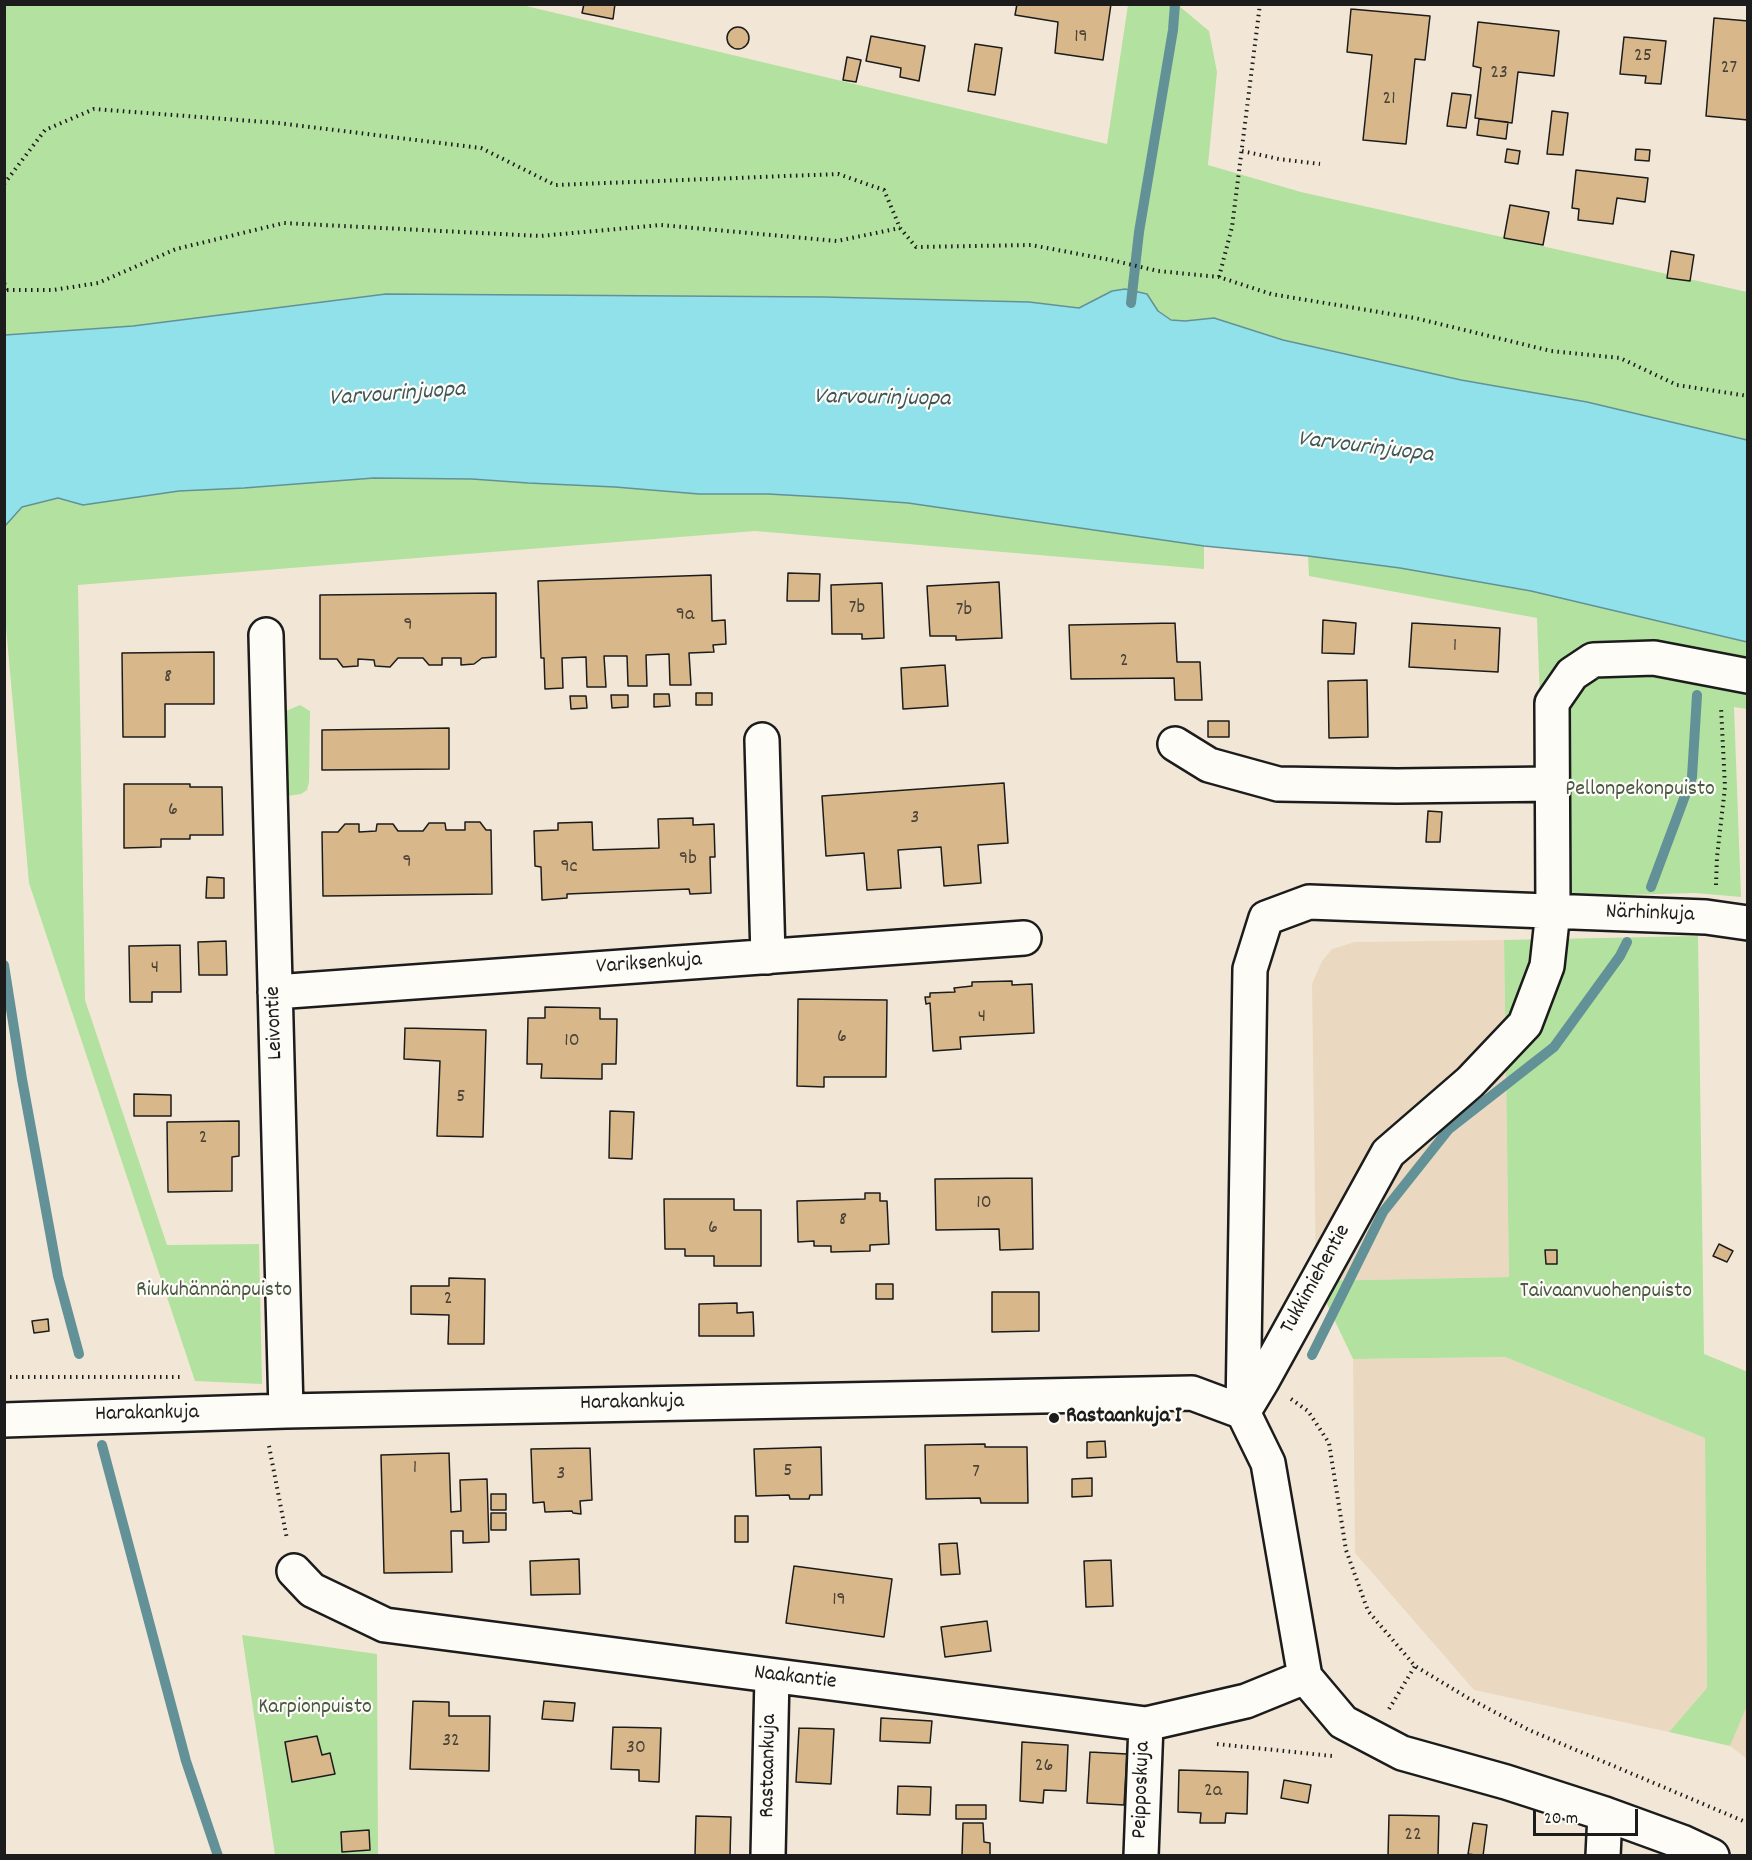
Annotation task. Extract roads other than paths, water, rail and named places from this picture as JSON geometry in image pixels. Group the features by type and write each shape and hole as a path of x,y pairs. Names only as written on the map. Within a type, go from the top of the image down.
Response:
{"street":[{"name":"Leivontie","path":"266,635 275,992 274,1412"},
{"name":"Tukkimiehentie","path":"1243,1412 1388,1153 1470,1082 1525,1024 1547,966 1553,911 1552,703 1572,674 1593,660 1654,658 1734,673"},
{"path":"762,740 768,957"},
{"path":"1175,744 1209,765 1278,784 1397,786 1553,784"},
{"name":"Närhinkuja","path":"1243,1412 1251,969 1266,918 1309,902 1715,918 1748,923"},
{"name":"Variksenkuja","path":"275,992 1024,938"},
{"name":"Harakankuja","path":"12,1419 1192,1393 1243,1412"},
{"path":"1243,1412 1268,1462 1305,1677 1343,1722 1402,1753 1506,1782 1605,1814 1682,1842 1712,1856"},
{"name":"Naakantie","path":"294,1571 312,1590 385,1625 1146,1724 1246,1701 1305,1677"},
{"name":"Rastaankuja","path":"768,1856 772,1676"},
{"name":"Peipposkuja","path":"1141,1856 1146,1724"},
{"path":"1604,1856 1605,1814"}],"water":[{"name":"Varvourinjuopa","path":"1125,289 1147,294 1158,311 1171,320 1214,318 1283,340 1461,380 1587,402 1747,440 1747,642 1531,591 1400,568 1204,546 908,503 840,498 768,494 699,494 472,479 374,478 179,491 83,505 58,498 22,507 5,526 5,335 133,326 386,294 824,297 1029,302 1079,308 1112,291"}],"waterway":[{"path":"1131,303 1139,232 1173,30 1175,4"},
{"path":"1651,887 1692,777 1697,695"},
{"path":"1312,1355 1383,1212 1449,1129 1554,1047 1620,956 1627,942"},
{"path":"4,965 58,1276 79,1354"},
{"path":"102,1445 186,1761 218,1856"}],"place":[{"name":"Rastaankuja I","path":"1054,1418"}],"park label":[{"name":"Pellonpekonpuisto","path":"1640,791"},
{"name":"Riukuhännänpuisto","path":"214,1292"},
{"name":"Taivaanvuohenpuisto","path":"1606,1293"},
{"name":"Karpionpuisto","path":"315,1709"}]}
